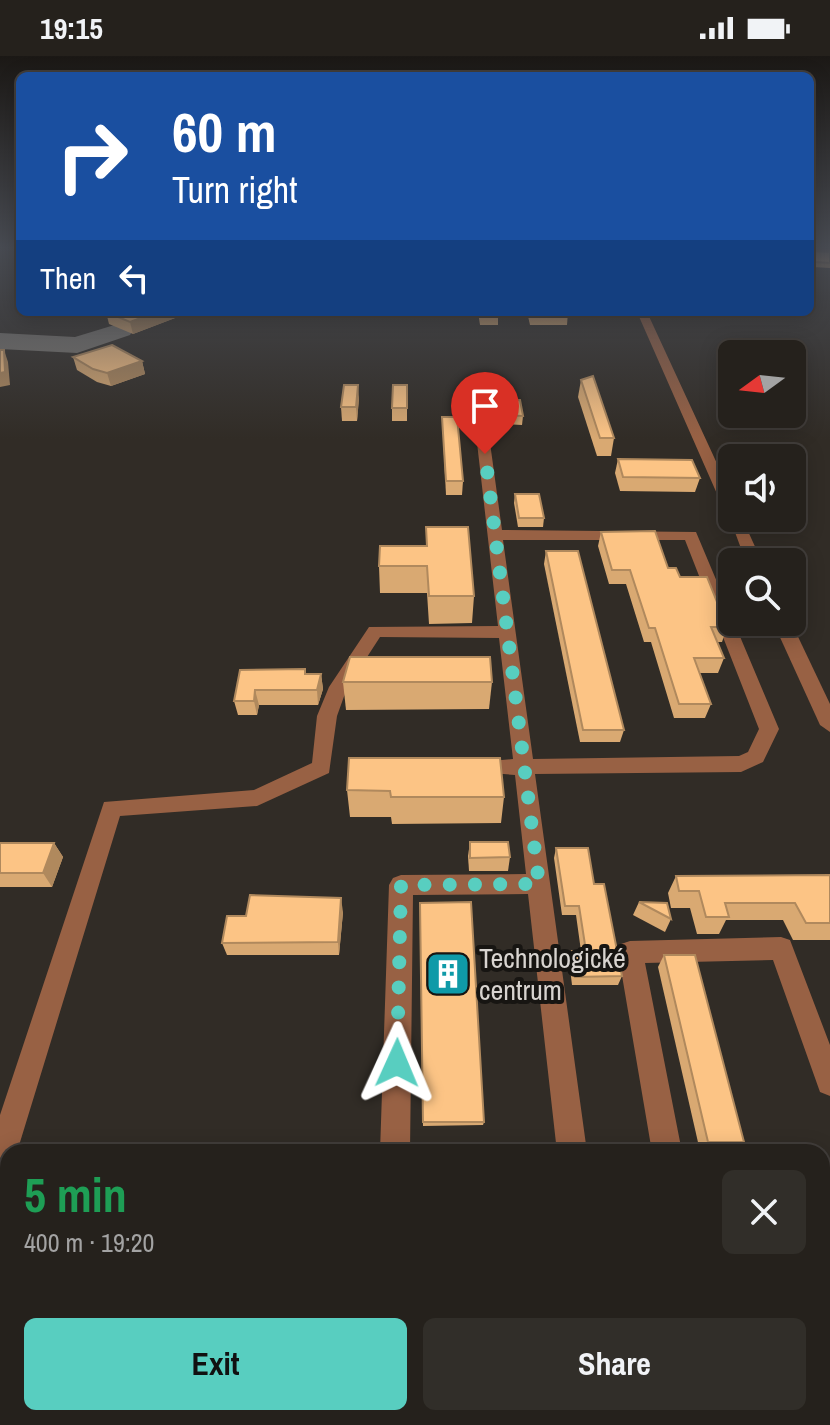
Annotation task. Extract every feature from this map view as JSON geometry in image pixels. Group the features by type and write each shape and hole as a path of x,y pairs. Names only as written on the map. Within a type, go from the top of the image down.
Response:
{"street":[{"path":"644,316 718,481"},
{"path":"478,399 571,1144"},
{"path":"497,535 691,535 769,729 756,757 741,764 498,767"},
{"path":"5,1144 112,808 257,798 322,767 327,716 338,687 375,631 505,632"},
{"path":"789,636 830,725"},
{"path":"395,1144 401,885 539,884"},
{"path":"666,1144 630,952 781,948 830,1082"}],"building":[{"path":"116,316 146,316 130,322"},
{"path":"112,345 142,361 107,373 73,357"},
{"path":"0,350 4,350 5,372 0,373"},
{"path":"593,376 614,438 600,438 581,380"},
{"path":"344,385 358,385 356,407 341,407"},
{"path":"393,385 407,385 407,408 392,408"},
{"path":"520,400 523,416 501,415 499,401"},
{"path":"442,417 457,417 463,481 446,481"},
{"path":"618,459 692,460 700,478 623,477"},
{"path":"515,494 539,494 544,518 519,518"},
{"path":"426,527 468,527 474,596 429,596 427,566 379,566 380,546 427,546"},
{"path":"655,531 668,568 676,568 680,577 707,577 718,604 718,627 711,627 724,658 694,658 711,704 679,704 655,628 649,628 630,570 612,570 601,532"},
{"path":"546,551 578,551 624,730 583,730"},
{"path":"350,657 490,657 492,682 343,682"},
{"path":"305,669 305,674 321,674 317,690 255,690 254,701 234,701 240,670"},
{"path":"349,758 500,758 504,797 391,797 390,791 347,790"},
{"path":"470,842 508,842 510,857 470,858"},
{"path":"0,843 54,843 43,873 0,873"},
{"path":"556,848 588,848 594,884 604,884 622,976 575,977 572,951 586,951 579,906 565,906"},
{"path":"830,875 830,923 806,923 795,903 725,903 729,917 706,917 699,891 679,891 676,876"},
{"path":"250,895 341,898 338,942 222,943 227,916 246,916"},
{"name":"Technologické centrum","path":"471,902 484,1122 423,1122 420,903"},
{"path":"639,902 667,903 671,919"},
{"path":"664,955 695,955 744,1142 708,1142"}],"taxiway":[{"path":"0,341 77,345 121,330"}],"place":[{"name":"Technologické centrum","path":"448,974"}],"route":[{"path":"397,1063 401,885 539,884 485,454"}]}
